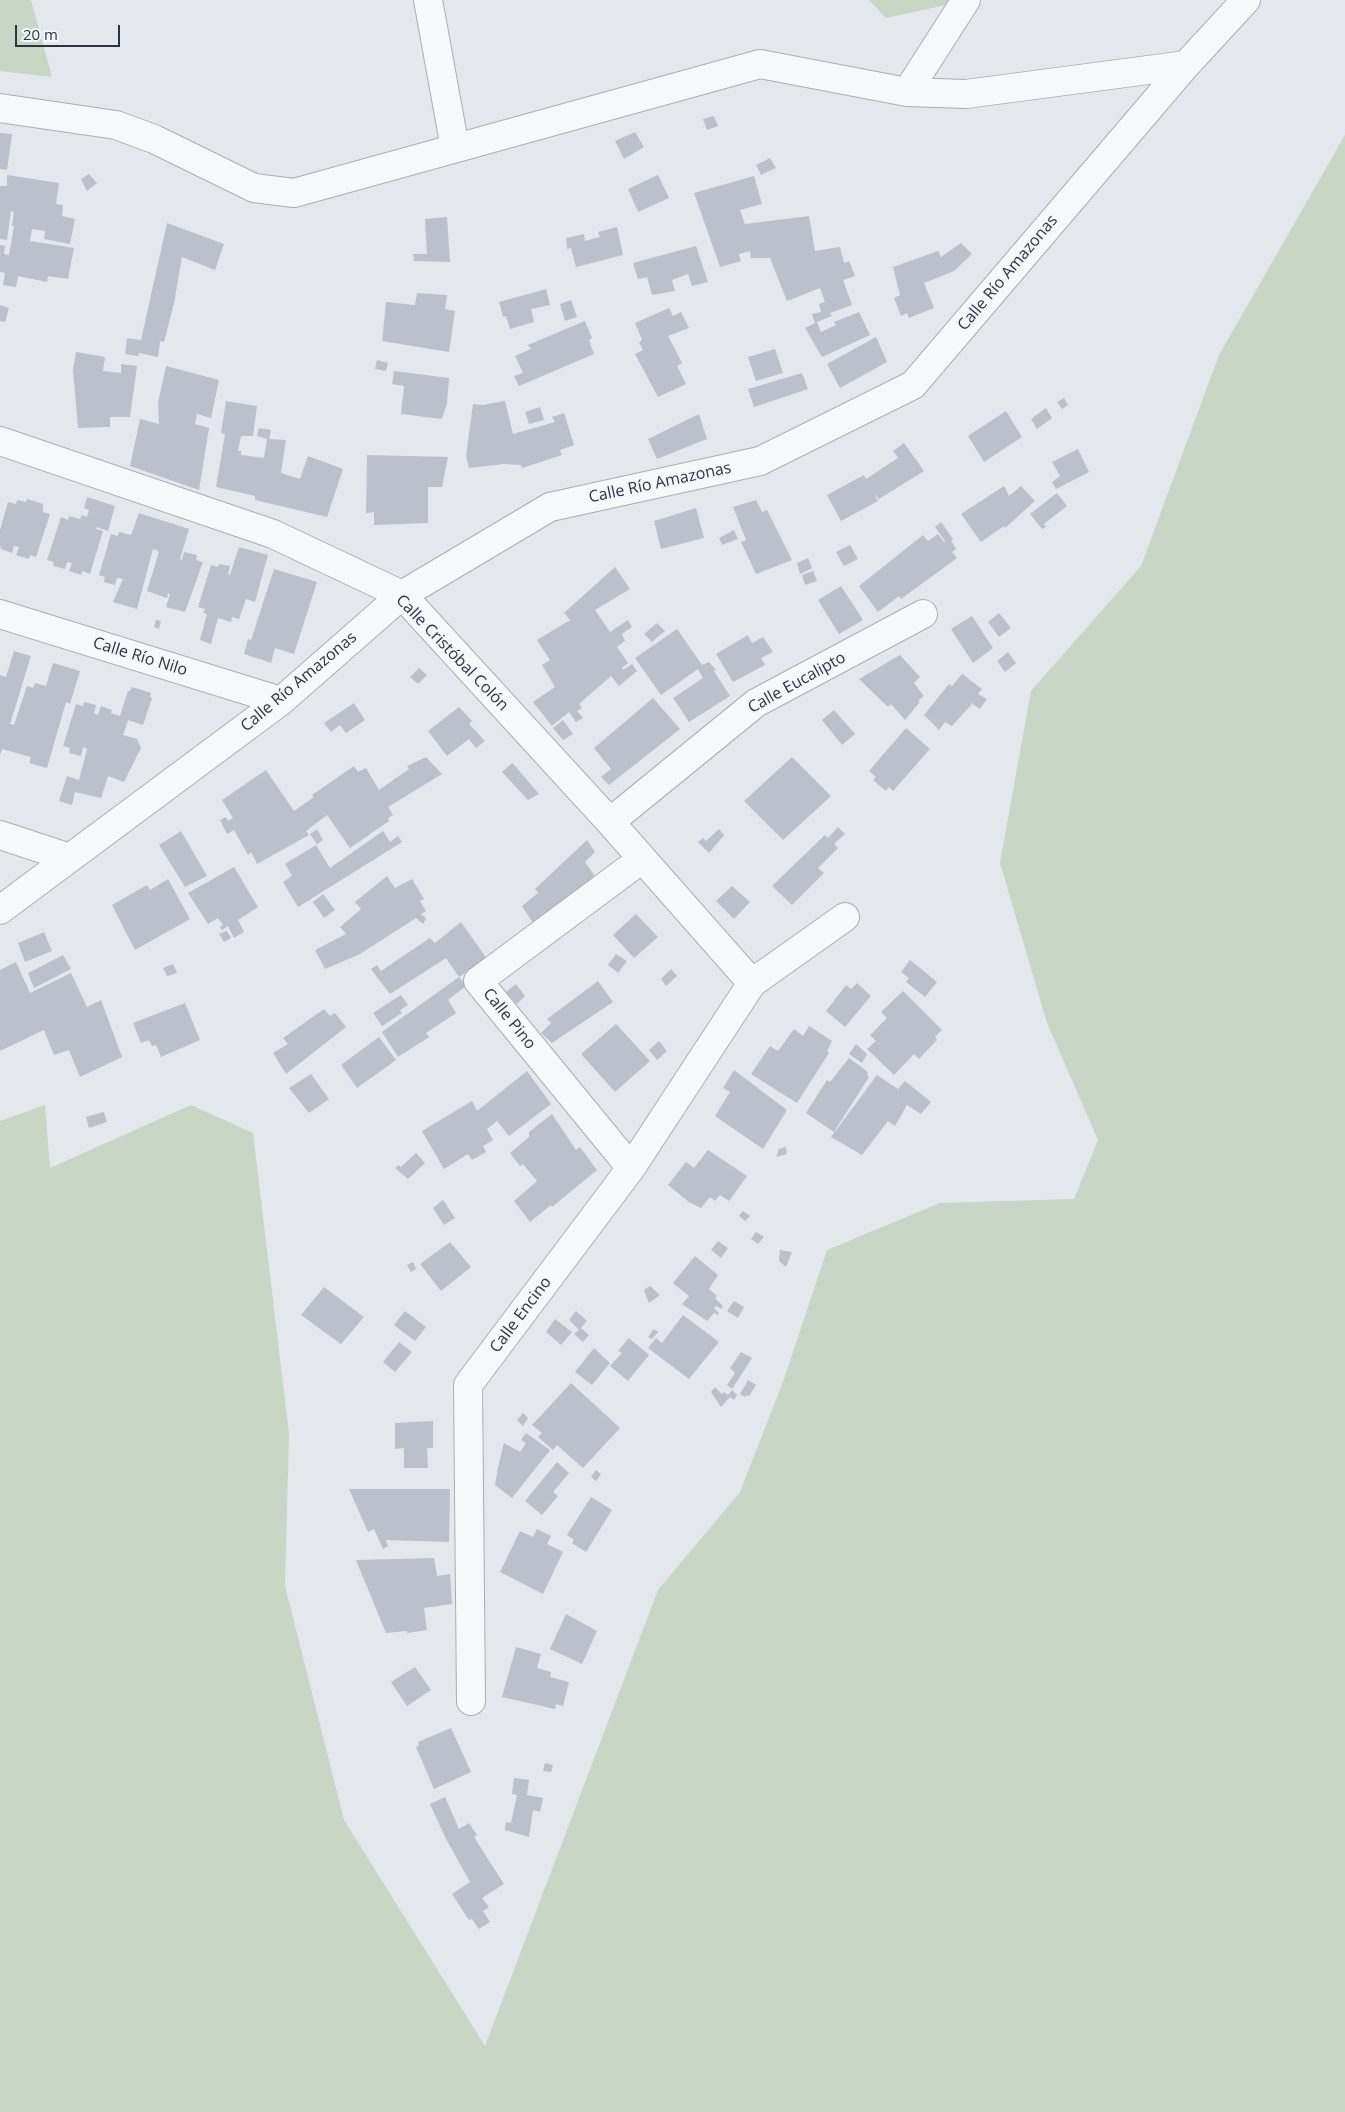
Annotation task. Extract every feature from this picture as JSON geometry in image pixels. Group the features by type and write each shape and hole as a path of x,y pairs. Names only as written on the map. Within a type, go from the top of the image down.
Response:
{"street":[{"path":"428,0 456,148"},
{"path":"907,92 966,0"},
{"name":"Calle Río Amazonas","path":"0,910 281,701 402,595 550,507 760,461 913,385 1186,65 1246,0"},
{"path":"0,108 116,125 154,139 254,188 294,193 760,64 907,92 966,94 1186,65"},
{"name":"Calle Cristóbal Colón","path":"0,441 273,534 402,595 610,822 752,984"},
{"name":"Calle Río Nilo","path":"0,614 281,701"},
{"name":"Calle Eucalipto","path":"610,822 756,703 923,614"},
{"path":"0,835 70,858"},
{"name":"Calle Pino","path":"631,1168 478,980 642,859"},
{"path":"752,984 845,917"},
{"name":"Calle Encino","path":"471,1701 468,1385 631,1168 752,984"}],"green space":[{"path":"0,0 31,0 52,77 0,71"},
{"path":"869,0 969,0 886,18"},
{"path":"1345,135 1345,2112 0,2112 0,1121 45,1105 50,1168 191,1105 253,1133 289,1434 285,1586 344,1820 485,2046 658,1590 740,1492 784,1379 827,1250 940,1203 1074,1199 1098,1140 1047,1023 1000,863 1031,691 1141,566 1219,355"}],"building":[{"path":"714,116 718,126 707,130 703,119"},
{"path":"635,132 644,147 624,159 615,141"},
{"path":"0,133 12,134 7,170 0,169"},
{"path":"770,158 776,168 761,175 756,165"},
{"path":"89,174 97,183 87,191 81,179"},
{"path":"7,175 59,183 56,204 63,205 62,216 75,219 70,244 44,239 45,231 32,229 30,241 74,248 68,279 48,276 47,282 18,276 16,287 3,285 5,273 0,272 0,245 5,246 4,254 9,255 14,226 12,226 14,212 11,211 7,240 0,239 0,186 7,186"},
{"path":"658,175 669,198 638,212 628,189"},
{"path":"754,176 762,204 740,210 745,224 809,216 815,251 840,247 844,263 849,261 855,276 843,280 852,305 830,313 832,316 817,322 821,332 836,325 834,322 859,312 870,335 822,357 805,328 815,323 812,314 821,312 819,304 825,302 820,288 787,301 770,258 751,258 750,251 739,254 741,261 720,267 694,193"},
{"path":"447,217 450,262 414,261 413,254 427,254 425,219"},
{"path":"167,223 224,244 215,270 182,257 174,303 164,342 160,341 158,357 139,353 138,356 125,354 127,338 141,340"},
{"path":"617,227 623,255 576,267 571,248 567,249 566,238 584,234 585,241 600,237 598,232"},
{"path":"961,243 972,254 954,271 924,283 934,308 909,318 907,313 901,316 894,298 900,295 893,267 938,251 941,257"},
{"path":"696,246 708,282 692,286 688,274 672,280 675,291 652,295 647,277 638,279 633,263"},
{"path":"546,289 550,305 531,309 534,322 510,329 506,316 503,317 499,302"},
{"path":"417,293 447,295 445,309 455,311 449,352 382,341 386,302 415,305"},
{"path":"571,300 577,317 565,321 560,304"},
{"path":"0,305 9,308 5,322 0,321"},
{"path":"669,308 673,316 681,312 689,328 668,336 682,363 677,366 686,384 658,397 635,354 643,350 639,342 642,340 635,323"},
{"path":"585,321 592,338 589,340 594,354 519,386 514,376 523,373 515,356 531,349 528,345"},
{"path":"876,337 887,362 840,388 827,364"},
{"path":"775,349 783,373 756,381 748,357"},
{"path":"76,352 105,357 103,371 121,373 121,364 137,366 130,417 110,417 110,427 78,428 73,370"},
{"path":"377,360 388,363 386,371 375,369"},
{"path":"166,366 219,380 211,418 197,414 195,424 209,428 199,490 130,466 140,419 159,424 158,403"},
{"path":"394,371 449,378 447,403 442,419 401,414 404,386 392,384"},
{"path":"802,373 808,389 754,407 748,389"},
{"path":"1064,398 1068,405 1062,409 1057,402"},
{"path":"226,401 257,406 253,436 241,436 238,451 241,451 241,455 264,458 267,439 257,436 259,428 271,430 269,439 286,440 281,473 300,479 308,456 343,469 327,517 255,500 255,496 216,487 225,434 221,433"},
{"path":"505,401 513,434 555,422 552,417 564,413 574,445 560,450 562,455 522,468 521,465 504,464 469,468 466,456 473,404 482,405"},
{"path":"540,407 544,420 529,424 525,412"},
{"path":"1046,408 1052,418 1037,429 1031,419"},
{"path":"1006,411 1022,437 984,462 968,436"},
{"path":"699,414 707,439 657,459 648,439"},
{"path":"904,443 924,471 879,499 874,494 878,501 841,521 827,495 864,475 866,479 898,458 893,451"},
{"path":"1078,449 1089,472 1056,489 1052,482 1060,476 1052,462"},
{"path":"367,455 448,457 442,487 428,487 428,523 374,525 374,512 366,513"},
{"path":"1004,486 1009,496 1021,486 1035,501 1005,528 1004,526 981,542 961,514"},
{"path":"1057,493 1067,506 1044,524 1046,527 1042,529 1030,514"},
{"path":"87,497 115,506 108,531 97,527 96,529 103,531 90,574 82,571 81,575 69,571 72,563 67,562 65,569 53,566 54,562 47,560 61,517 68,520 69,516 80,519 82,515 87,517 89,510 84,508"},
{"path":"27,499 43,504 43,512 50,514 36,557 30,555 29,559 16,555 19,547 14,546 12,553 1,549 0,545 0,530 8,502 16,504 17,500 26,502"},
{"path":"756,500 762,512 767,510 792,560 756,574 741,542 746,540 733,507"},
{"path":"696,508 704,538 661,549 654,521"},
{"path":"139,513 189,529 180,559 182,560 184,552 197,555 196,560 203,562 185,612 166,607 170,594 168,593 167,598 147,591 159,552 156,550 153,549 137,609 113,602 123,579 117,578 115,585 104,582 105,577 99,575 111,534 118,536 119,532 131,535"},
{"path":"941,522 953,539 951,540 956,549 952,552 957,558 901,599 899,596 878,612 859,586 923,535 928,541 938,534 944,542 935,527"},
{"path":"734,530 738,539 722,545 719,538"},
{"path":"850,545 858,559 844,566 836,552"},
{"path":"239,547 268,555 255,602 246,599 239,619 232,617 231,622 218,618 211,644 200,640 207,614 203,613 205,609 198,607 211,565 218,567 219,564 230,566 228,574 230,575"},
{"path":"808,558 812,568 800,574 797,563"},
{"path":"615,567 630,589 595,610 610,632 628,620 632,627 622,634 625,641 617,647 628,663 622,668 623,670 632,664 637,671 619,686 611,676 579,704 582,708 577,711 583,718 576,722 569,712 552,726 533,702 555,687 542,665 550,660 537,640 570,620 564,613"},
{"path":"274,569 317,582 294,654 275,648 271,663 244,654 248,639 251,640"},
{"path":"813,571 817,581 805,585 802,575"},
{"path":"841,586 863,620 839,634 818,600"},
{"path":"999,613 1011,628 999,637 988,622"},
{"path":"972,616 993,648 973,663 951,629"},
{"path":"156,620 161,621 159,629 154,627"},
{"path":"657,623 665,631 652,642 644,634"},
{"path":"677,629 702,665 709,662 716,670 714,671 730,696 689,722 673,698 703,678 698,669 661,695 635,658"},
{"path":"748,635 752,643 763,637 773,652 761,658 765,665 733,682 716,654"},
{"path":"14,651 31,656 10,724 14,725 27,686 33,688 35,683 46,686 53,663 80,671 70,704 66,702 47,768 29,763 31,757 2,749 0,755 0,675 6,677"},
{"path":"1008,652 1016,663 1005,672 997,661"},
{"path":"900,655 920,677 914,683 924,696 918,701 920,702 905,720 891,704 888,707 859,679"},
{"path":"419,668 427,675 418,684 410,677"},
{"path":"962,674 982,689 978,694 987,699 980,709 971,703 952,726 945,722 939,730 924,715 949,684 952,686"},
{"path":"132,687 151,693 150,697 152,698 143,725 128,720 123,735 137,739 141,748 124,782 108,776 101,798 75,792 72,805 59,801 67,776 79,780 87,749 83,747 81,756 69,753 70,748 63,746 76,704 83,706 84,702 96,705 94,713 98,715 101,706 112,710 111,713 120,716 128,691"},
{"path":"653,698 680,729 609,785 601,777 611,769 594,748"},
{"path":"354,703 365,720 346,733 340,725 331,732 324,723"},
{"path":"459,707 472,721 469,724 485,741 476,748 469,739 447,756 428,731"},
{"path":"834,710 855,734 842,745 822,720"},
{"path":"563,720 573,734 563,740 553,728"},
{"path":"906,728 930,749 893,791 889,787 886,791 873,780 876,777 869,771"},
{"path":"426,757 442,774 388,807 393,815 388,818 389,821 350,848 327,815 306,831 309,835 257,864 251,852 248,855 234,830 227,834 220,820 226,817 228,821 233,818 222,800 266,770 294,811 314,797 312,795 354,766 358,772 366,768 379,790 409,769 407,766"},
{"path":"792,757 831,796 783,840 744,801"},
{"path":"512,763 539,794 528,800 502,772"},
{"path":"838,827 845,834 834,844 838,848 818,868 824,873 792,905 772,886 825,835 828,838"},
{"path":"317,829 323,840 317,844 310,834"},
{"path":"719,829 724,835 709,853 698,842 703,838 706,841"},
{"path":"181,831 207,876 185,887 159,845"},
{"path":"383,831 390,842 398,836 402,842 298,907 283,882 292,876 285,864 316,845 330,868"},
{"path":"587,840 595,852 585,862 597,879 535,926 522,906 538,893 535,889"},
{"path":"234,867 258,907 238,920 244,932 234,938 228,926 222,930 220,927 223,925 218,918 208,924 188,893"},
{"path":"387,876 395,888 412,879 424,899 420,901 426,911 421,914 426,918 423,924 416,918 360,954 325,969 315,950 346,934 340,927 361,909 355,902"},
{"path":"168,879 190,919 135,950 112,905 147,885 150,890"},
{"path":"732,886 750,902 734,919 716,901"},
{"path":"323,894 335,910 324,918 313,902"},
{"path":"636,914 658,937 634,958 613,935"},
{"path":"461,922 487,959 459,977 446,958 390,994 371,969 377,965 381,971 430,938 435,943"},
{"path":"227,931 231,938 224,942 219,934"},
{"path":"44,932 52,951 25,962 18,943"},
{"path":"616,954 627,961 618,973 608,965"},
{"path":"63,955 71,969 34,988 28,973"},
{"path":"910,960 937,982 925,997 906,982 909,978 901,972"},
{"path":"16,962 30,993 71,973 87,1007 101,1000 122,1057 80,1077 69,1050 54,1055 44,1030 0,1051 0,970"},
{"path":"173,964 177,973 167,976 163,968"},
{"path":"671,969 677,976 666,986 661,979"},
{"path":"459,977 466,986 448,1000 456,1013 426,1033 429,1037 398,1057 382,1032"},
{"path":"598,981 613,1002 552,1043 541,1033 551,1023 547,1019"},
{"path":"857,983 871,996 845,1027 826,1011 846,985 851,989"},
{"path":"516,984 525,996 517,1004 506,992"},
{"path":"903,991 942,1030 935,1037 937,1040 919,1059 914,1054 894,1075 867,1049 876,1041 870,1035 887,1018 881,1012"},
{"path":"401,995 408,1005 400,1010 402,1013 382,1026 373,1013"},
{"path":"185,1003 200,1040 161,1057 156,1045 152,1046 149,1040 141,1043 133,1023"},
{"path":"324,1009 330,1016 335,1013 346,1027 286,1074 273,1053 288,1044 283,1038"},
{"path":"616,1024 650,1061 615,1092 581,1054"},
{"path":"809,1026 832,1041 827,1051 829,1053 797,1103 751,1074 770,1046 778,1051 794,1029 803,1036"},
{"path":"379,1037 396,1060 357,1088 341,1065"},
{"path":"659,1041 667,1051 657,1060 649,1050"},
{"path":"856,1044 867,1054 862,1063 849,1054"},
{"path":"849,1058 868,1072 867,1075 869,1077 834,1132 806,1113 827,1080 830,1082"},
{"path":"734,1070 787,1110 763,1149 715,1116 730,1092 723,1088"},
{"path":"527,1071 551,1104 509,1136 497,1121 487,1129 493,1140 483,1146 486,1152 472,1160 468,1154 444,1169 422,1131 472,1101 477,1111"},
{"path":"311,1074 329,1099 309,1113 289,1088"},
{"path":"877,1075 898,1089 905,1081 931,1102 921,1114 907,1105 895,1126 888,1121 862,1155 831,1137"},
{"path":"104,1112 107,1122 89,1128 86,1117"},
{"path":"552,1114 576,1150 580,1147 597,1170 552,1207 551,1205 530,1222 514,1201 537,1181 523,1164 520,1166 510,1153 529,1137 529,1132"},
{"path":"786,1147 787,1154 776,1157 779,1149"},
{"path":"708,1150 747,1176 729,1201 720,1195 715,1201 710,1197 701,1208 689,1202 668,1185 686,1162 694,1168"},
{"path":"416,1153 425,1163 408,1179 395,1168 399,1165 401,1167"},
{"path":"443,1200 455,1218 444,1225 433,1208"},
{"path":"743,1211 750,1216 745,1221 739,1216"},
{"path":"756,1232 764,1237 758,1244 751,1239"},
{"path":"718,1241 728,1248 721,1258 711,1250"},
{"path":"450,1242 471,1267 441,1291 420,1264"},
{"path":"780,1250 792,1252 786,1267 779,1261"},
{"path":"695,1256 718,1275 709,1289 717,1296 715,1298 723,1306 721,1309 716,1306 714,1308 719,1313 718,1315 714,1313 707,1321 682,1304 689,1296 673,1283"},
{"path":"413,1262 416,1269 411,1272 407,1265"},
{"path":"650,1286 660,1295 649,1303 644,1290"},
{"path":"324,1287 364,1317 341,1344 301,1315"},
{"path":"734,1301 744,1307 738,1318 727,1311"},
{"path":"405,1311 426,1327 415,1341 394,1325"},
{"path":"576,1311 587,1321 581,1328 589,1335 583,1342 574,1334 579,1330 569,1320"},
{"path":"683,1315 719,1342 689,1379 648,1348 656,1338 662,1343"},
{"path":"555,1319 572,1332 561,1345 546,1332"},
{"path":"654,1329 658,1332 652,1339 648,1337"},
{"path":"629,1338 649,1355 628,1381 610,1366 622,1353 618,1351"},
{"path":"399,1342 412,1352 395,1372 383,1362"},
{"path":"594,1348 610,1363 592,1385 575,1372"},
{"path":"741,1352 752,1358 732,1389 727,1385 735,1373 730,1368"},
{"path":"748,1380 756,1385 749,1396 745,1397 740,1394"},
{"path":"571,1383 620,1428 583,1468 557,1445 553,1450 538,1437 542,1433 532,1425"},
{"path":"715,1387 722,1394 724,1392 728,1395 732,1390 737,1395 734,1400 730,1397 721,1407 711,1392"},
{"path":"523,1413 528,1418 523,1426 517,1420"},
{"path":"433,1421 433,1448 427,1448 428,1468 404,1468 404,1448 395,1449 395,1423"},
{"path":"526,1433 550,1450 512,1498 495,1485 498,1467 504,1443 520,1452 526,1443 521,1440"},
{"path":"557,1462 569,1473 553,1492 558,1496 542,1515 525,1501"},
{"path":"596,1470 601,1474 596,1481 591,1477"},
{"path":"349,1489 450,1489 449,1542 386,1540 388,1546 383,1549 374,1529 368,1532"},
{"path":"591,1497 612,1510 586,1552 572,1543 574,1540 567,1535"},
{"path":"537,1529 551,1536 547,1544 563,1552 543,1594 500,1572 520,1531 533,1537"},
{"path":"434,1558 437,1576 450,1574 452,1604 424,1608 427,1630 407,1633 407,1631 386,1633 356,1560"},
{"path":"566,1614 597,1631 582,1664 550,1649"},
{"path":"516,1647 541,1654 537,1668 551,1672 550,1677 569,1682 563,1706 556,1704 555,1709 502,1697"},
{"path":"415,1667 431,1690 407,1706 391,1682"},
{"path":"451,1728 471,1772 434,1789 416,1747 419,1746 418,1742"},
{"path":"545,1763 553,1765 551,1772 543,1771"},
{"path":"514,1778 529,1780 527,1795 543,1798 540,1812 533,1810 529,1837 505,1830 506,1822 511,1823 517,1795 512,1794"},
{"path":"445,1797 459,1829 469,1823 477,1835 474,1837 504,1884 482,1898 489,1907 483,1911 490,1922 479,1929 472,1919 469,1920 452,1894 470,1882 445,1837 430,1804"}]}
